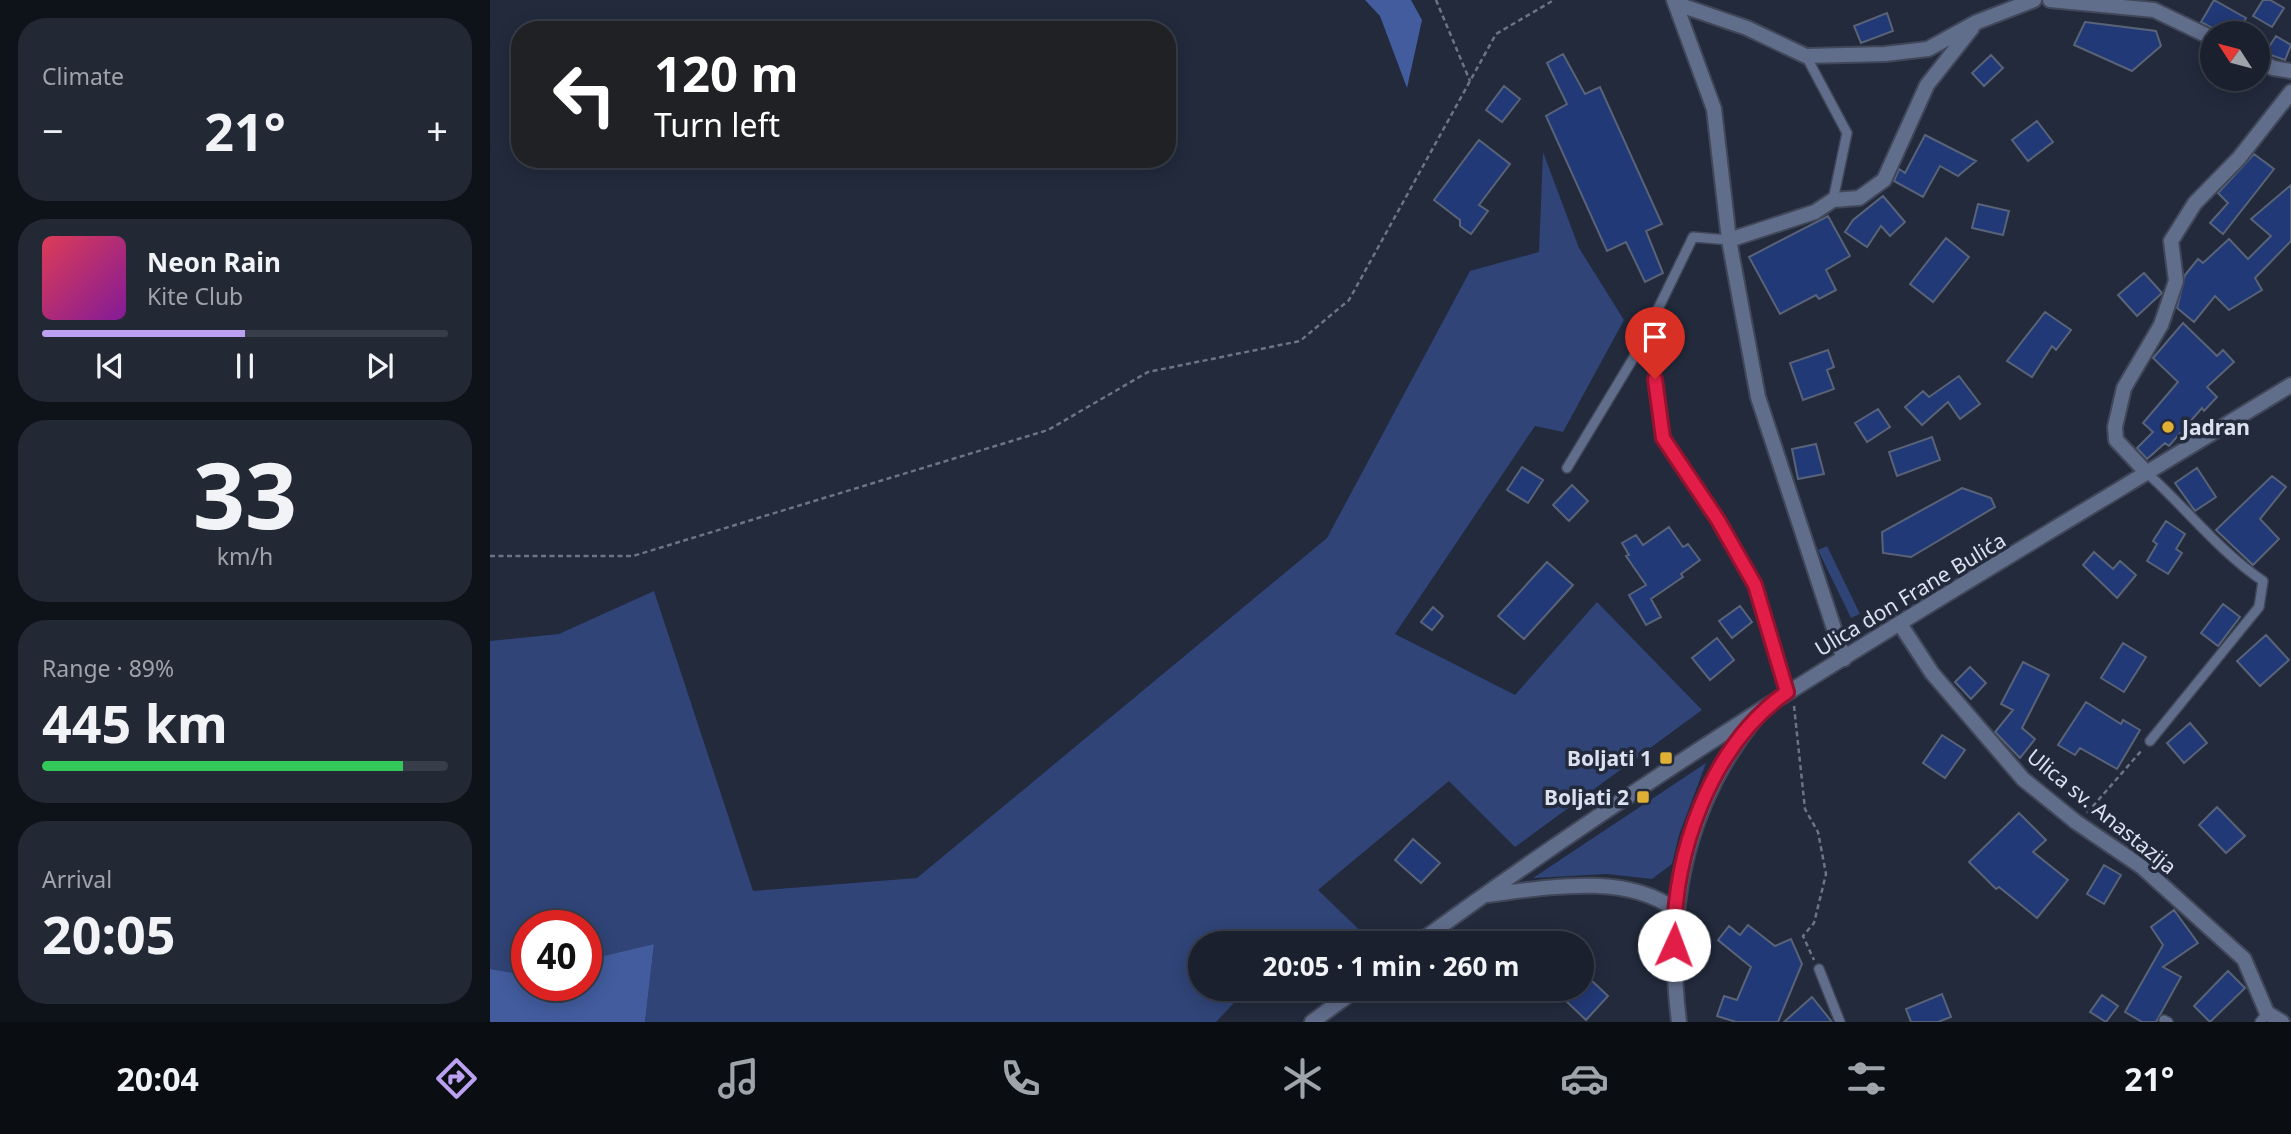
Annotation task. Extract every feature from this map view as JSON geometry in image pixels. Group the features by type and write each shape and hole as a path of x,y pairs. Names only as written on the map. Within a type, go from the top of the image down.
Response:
{"street":[{"path":"1676,2 1748,28 1806,55 1885,54 1928,48 2012,4 2034,0"},
{"path":"2050,0 2154,10 2200,32"},
{"path":"1676,2 1714,109 1729,240 1758,397 1844,659"},
{"path":"1729,240 1815,212 1833,201 1859,198 1884,180 1927,85 1977,22"},
{"path":"2270,64 2291,71"},
{"path":"2147,473 2116,440 2115,426 2124,388 2161,325 2176,281 2171,241 2195,204 2239,158 2291,92"},
{"name":"Ulica don Frane Bulića","path":"1435,931 1787,692 2291,385"},
{"name":"Ulica sv. Anastazija","path":"1900,624 1932,673 2023,779 2076,822 2142,867 2244,959 2263,1017 2282,1022"},
{"path":"1679,1022 1674,961 1675,910 1683,863 1706,798 1732,750 1769,705"},
{"path":"1483,896 1539,888 1599,888 1650,895 1675,910"},
{"path":"1312,1022 1341,1001"}],"lane":[{"path":"1806,55 1847,133 1833,201"},
{"path":"1567,468 1637,352 1693,237 1729,240"},
{"path":"1637,352 1651,362 1660,396 1663,438 1718,520 1755,585 1787,692"},
{"path":"2147,473 2187,508 2239,564 2263,581 2259,607 2150,741"},
{"path":"1819,969 1840,1022"}],"path":[{"path":"1436,0 1471,82"},
{"path":"490,556 633,556 1048,430 1148,372 1300,341 1349,300 1496,34 1554,0"},
{"path":"1787,692 1797,713 1805,808 1818,832 1825,874 1814,923 1803,936 1819,969"},
{"path":"2076,822 2090,810 2150,741"}],"shaded area":[{"path":"1365,0 1411,0 1422,20 1407,88 1380,16"},
{"path":"1543,152 1579,248 1624,320 1563,432 1535,426 1395,634 1515,695 1597,602 1702,710 1515,847 1449,781 1318,890 1361,931 1188,931 1188,1001 1236,1001 1216,1022 645,1022 654,944 602,956 602,910 511,910 511,972 490,969 490,641 559,634 654,591 753,891 917,878 1327,538 1470,271 1539,252"},
{"path":"1827,546 1860,614 1851,618 1818,550"},
{"path":"1706,763 1679,835 1672,864 1652,879 1607,874 1533,878"},
{"path":"654,944 645,1022 490,1022 490,969 511,972 511,1001 602,1001 602,956"}],"building":[{"path":"2214,0 2246,18 2244,21 2202,21"},
{"path":"2263,0 2270,0 2284,8 2272,27 2270,21 2262,21 2253,16"},
{"path":"1887,13 1893,31 1861,43 1854,26"},
{"path":"2085,22 2156,31 2161,46 2132,71 2074,45"},
{"path":"2276,36 2291,45 2285,60 2270,55 2270,45"},
{"path":"1563,54 1585,94 1600,87 1662,224 1646,231 1663,273 1645,282 1626,242 1607,251 1546,116 1567,104 1547,63"},
{"path":"1991,55 2003,68 1984,86 1972,73"},
{"path":"1504,86 1520,99 1502,122 1486,110"},
{"path":"2037,121 2053,142 2028,161 2012,140"},
{"path":"1925,135 1976,161 1958,176 1940,166 1923,197 1894,181 1899,169 1905,173"},
{"path":"1479,140 1510,164 1479,205 1488,211 1471,234 1460,226 1460,220 1434,200"},
{"path":"2254,154 2274,169 2223,234 2210,223 2228,203 2218,193"},
{"path":"2291,185 2291,241 2255,278 2262,290 2229,310 2215,296 2194,322 2177,308 2185,275 2198,259 2203,263 2229,239 2248,259 2271,236 2251,219"},
{"path":"1883,196 1905,222 1890,236 1881,226 1867,247 1845,232 1853,220"},
{"path":"1978,204 2009,211 2003,235 1972,228"},
{"path":"1828,216 1850,256 1826,270 1836,290 1819,299 1816,295 1780,314 1749,257"},
{"path":"1946,238 1969,257 1933,302 1910,284"},
{"path":"2144,273 2162,293 2137,316 2118,295"},
{"path":"2045,312 2071,330 2056,350 2052,346 2032,377 2007,361"},
{"path":"2183,323 2217,356 2223,350 2234,362 2207,387 2217,397 2204,411 2202,408 2169,446 2165,443 2147,459 2137,448 2153,432 2143,423 2178,382 2153,358"},
{"path":"1828,350 1834,367 1827,370 1834,389 1803,400 1790,363"},
{"path":"1959,376 1980,404 1960,419 1948,402 1922,425 1905,407 1923,391 1929,397"},
{"path":"1878,409 1890,427 1867,442 1855,423"},
{"path":"1932,437 1940,460 1897,476 1889,452"},
{"path":"1816,444 1824,474 1798,479 1792,449"},
{"path":"1522,467 1543,480 1528,503 1507,490"},
{"path":"2197,468 2216,497 2195,511 2175,483"},
{"path":"2272,476 2286,487 2260,519 2279,539 2253,565 2216,530"},
{"path":"1572,485 1588,501 1569,521 1553,505"},
{"path":"1962,488 1991,498 1995,507 1911,557 1883,553 1882,532"},
{"path":"2166,521 2185,534 2176,549 2182,553 2168,574 2147,561 2157,544 2153,541"},
{"path":"1669,527 1683,547 1688,544 1700,560 1681,574 1683,577 1651,599 1661,617 1646,625 1629,595 1646,585 1626,556 1629,555 1622,543 1636,535 1643,545"},
{"path":"2094,552 2113,569 2120,561 2136,575 2117,598 2083,565"},
{"path":"1547,562 1573,585 1524,639 1498,616"},
{"path":"2223,604 2240,617 2218,646 2201,633"},
{"path":"1740,606 1752,622 1732,638 1719,621"},
{"path":"1433,607 1443,616 1432,630 1421,622"},
{"path":"2266,635 2289,660 2260,686 2237,661"},
{"path":"1717,638 1734,660 1710,680 1692,658"},
{"path":"2123,643 2146,657 2124,692 2101,678"},
{"path":"2023,662 2049,675 2022,728 2035,739 2020,758 1995,732 2013,710 2001,704"},
{"path":"1970,667 1986,683 1971,699 1955,682"},
{"path":"2086,702 2121,724 2123,720 2140,730 2117,769 2080,748 2075,755 2058,745"},
{"path":"2190,723 2207,743 2184,763 2167,743"},
{"path":"1942,735 1965,750 1945,778 1923,763"},
{"path":"2217,807 2245,836 2226,853 2199,825"},
{"path":"2019,813 2046,840 2033,852 2068,880 2037,918 1999,887 1996,889 1969,862"},
{"path":"1413,839 1440,863 1421,883 1395,860"},
{"path":"2104,865 2121,875 2104,904 2087,894"},
{"path":"2174,910 2198,943 2163,967 2181,977 2156,1022 2142,1022 2125,1012 2163,945 2151,927"},
{"path":"1748,925 1775,946 1791,939 1802,964 1778,1022 1736,1022 1717,1016 1724,996 1737,1000 1751,967 1718,940 1729,926 1740,935"},
{"path":"2228,971 2245,988 2210,1022 2194,1006"},
{"path":"1594,983 1608,996 1586,1020 1566,1001 1594,1001"},
{"path":"1942,994 1951,1017 1938,1022 1911,1022 1906,1009"},
{"path":"2102,995 2118,1006 2106,1022 2090,1012"},
{"path":"1812,997 1832,1022 1784,1022"}],"place":[{"name":"Jadran","path":"2168,427"},
{"name":"Boljati 1","path":"1666,758"},
{"name":"Boljati 2","path":"1643,797"}],"route":[{"path":"1655,379 1660,396 1663,438 1718,520 1755,585 1779,656 1787,692 1758,715 1745,732 1719,769 1706,798 1693,828 1683,863 1675,910 1674,945"}]}
